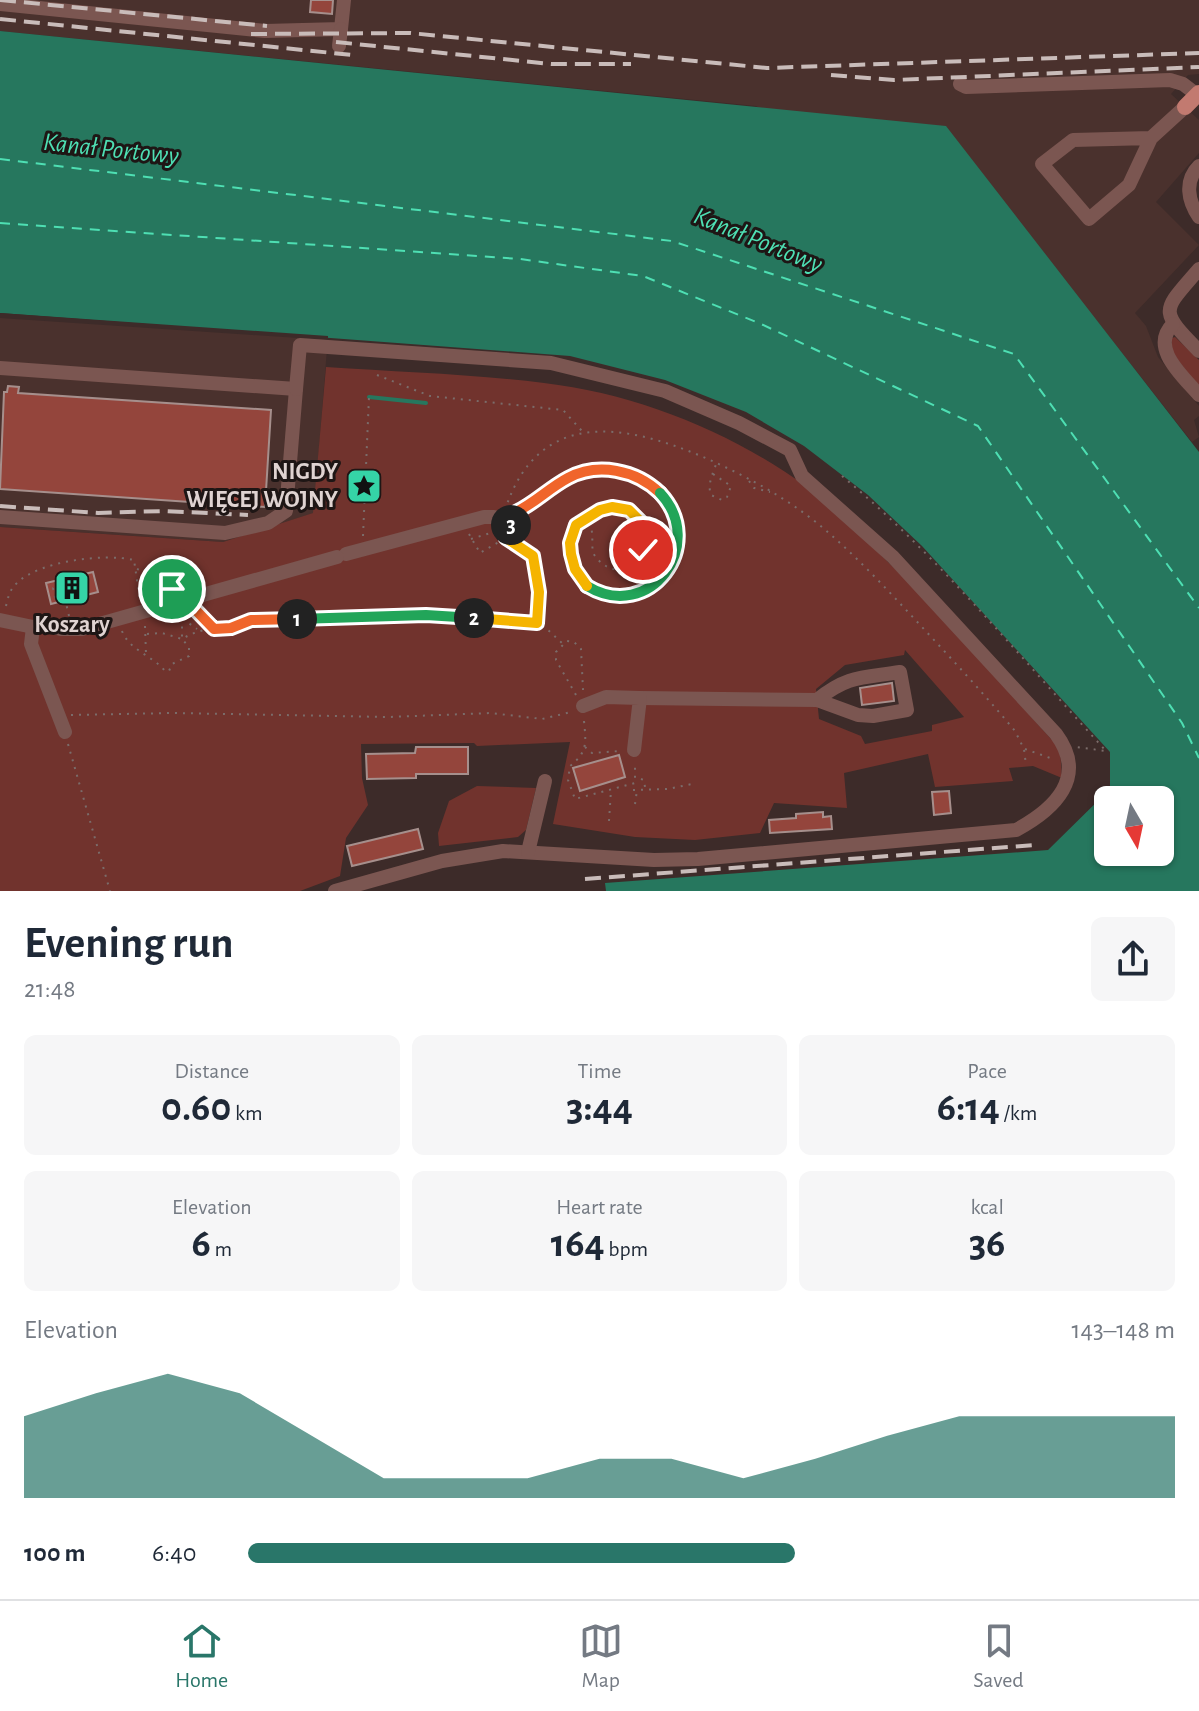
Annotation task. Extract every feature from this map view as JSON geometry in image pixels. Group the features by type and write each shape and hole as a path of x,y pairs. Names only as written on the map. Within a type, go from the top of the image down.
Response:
{"street":[{"path":"339,46 344,0"},
{"path":"0,4 265,31 341,29"},
{"path":"960,84 966,87 1170,80 1183,84 1193,98 1151,138 1129,185 1089,219 1042,164 1073,140 1151,138"},
{"path":"1199,166 1189,184 1190,201 1199,217"},
{"path":"1199,269 1169,305 1168,312 1173,324 1199,351"},
{"path":"1173,324 1166,334 1166,353 1199,395"},
{"path":"0,517 225,533 268,523 286,511 300,345 551,363 665,391 739,423 790,450 802,476 893,557 1065,746 1070,772 1063,790 1052,804 1016,830 698,859 654,860 503,851 442,861 335,891"},
{"path":"0,368 296,389"},
{"path":"41,623 72,630 120,618 143,619 158,608 364,549 465,522 501,517"},
{"path":"3,616 33,627 31,644 65,732"},
{"path":"583,706 606,697 817,700 858,715 873,716 907,710 900,672 848,680 837,684 817,700"},
{"path":"634,750 640,698"},
{"path":"528,852 545,781"}],"path":[{"path":"377,375 430,396 563,410 582,432"},
{"path":"364,549 369,397"},
{"path":"471,539 497,531 518,480 530,463 544,451 582,432 605,430 664,441 717,463 775,493 819,525 873,575 982,692 1015,731 1024,749 1026,765"},
{"path":"713,474 731,486 727,497 722,500 711,495 709,489 713,474 717,463"},
{"path":"501,517 536,502 571,476 592,470 613,469 652,485 672,509 676,527 675,560 654,584 640,593 619,597 601,594 580,579 571,554 572,532 576,525 600,510 612,507 634,513 647,528 639,559 625,569 612,570 593,553 593,534 587,520"},
{"path":"842,476 913,540 1106,751 1065,746"},
{"path":"465,522 480,553 506,538 516,512"},
{"path":"500,533 533,556 539,592 537,623"},
{"path":"3,616 12,588 30,573 92,558 134,560 147,634 146,654"},
{"path":"178,562 186,564 207,594"},
{"path":"135,568 176,579 199,581"},
{"path":"158,608 176,579 192,571"},
{"path":"70,621 64,597 62,586 53,588 55,597 66,595 87,590"},
{"path":"186,600 214,629"},
{"path":"182,639 198,630 231,628 251,620 426,615 537,623 563,644"},
{"path":"120,618 126,641 160,663 165,671 189,656 189,647 182,639 162,633 147,634"},
{"path":"182,639 183,618 198,630"},
{"path":"583,706 556,660 556,652 563,644 574,642 581,649 585,747 581,757 570,766 568,780 575,799 635,783 634,750 592,753 585,747"},
{"path":"58,715 173,713 389,717 491,713 542,719 566,715 583,706"},
{"path":"65,732 110,891"},
{"path":"1024,749 1057,761"},
{"path":"641,779 644,780 645,789"},
{"path":"635,804 635,790 668,789 692,784"},
{"path":"609,821 612,789"}],"shaded area":[{"path":"0,0 1199,0 1199,74 1188,75 1171,94 1199,120 1199,153 1156,202 1199,245 1135,313 1146,326 1158,357 1199,406 1199,416 1194,420 1199,437 1192,442 1097,321 756,106 0,31"},
{"path":"0,314 328,336 314,513 223,542 0,527"},
{"path":"1175,337 1199,360 1199,388 1172,352 1172,338"},
{"path":"326,367 463,375 579,388 682,418 747,449 821,498 913,587 1060,749 1062,778 1033,766 1009,768 1013,781 935,787 928,754 844,773 847,808 774,803 760,833 695,840 635,837 553,824 570,742 477,746 474,743 361,744 362,778 368,805 346,838 340,876 300,891 0,891 0,527 223,542 313,513","holes":["905,650 964,717 932,725 932,731 865,744 861,736 819,719 816,689 845,665 904,655"]},
{"path":"477,786 536,788 526,830 518,837 439,846 438,833 449,801"}],"water":[{"name":"Kanał Portowy","path":"0,31 946,126 1199,452 1199,891 606,891 605,883 1048,850 1094,805 1094,866 1174,866 1174,786 1110,786 1110,752 922,546 868,495 804,446 746,412 665,380 570,356 0,313"}],"pier":[{"path":"0,313 328,336 328,340 0,318"}],"building":[{"path":"311,0 333,0 332,14 310,12"},
{"path":"8,386 19,387 18,393 271,410 265,507 0,489 4,392 7,392"},
{"name":"Koszary","path":"93,572 98,592 51,604 46,583"},
{"path":"892,683 894,701 862,705 860,688"},
{"path":"416,747 468,747 468,774 416,774 416,778 367,779 366,754 415,753"},
{"path":"619,755 625,777 580,791 573,768"},
{"path":"949,791 951,813 934,815 932,792"},
{"path":"823,812 823,817 831,816 832,829 770,833 769,820"},
{"path":"418,829 423,849 352,866 347,846"}],"waterway":[{"path":"369,397 426,403"}],"ferry route":[{"path":"0,159 672,241 1014,354 1199,608"},
{"path":"0,223 520,259 643,276 761,324 978,426 1182,723 1199,758"}],"railway":[{"path":"0,0 267,26"},
{"path":"0,19 352,55"},
{"path":"251,34 410,33 767,68 1199,53"},
{"path":"336,42 551,64 631,64"},
{"path":"831,75 894,80 1199,67"},
{"path":"0,506 98,513 164,511 248,515"},
{"path":"585,879 1035,845"}],"place":[{"name":"NIGDY WIĘCEJ WOJNY","path":"364,486"},
{"name":"Koszary","path":"72,588"}],"route":[{"path":"172,589 158,608 186,600 214,629 231,628 251,620 426,615 537,623 539,592 533,556 506,538 516,512 536,502 571,476 592,470 613,469 652,485 672,509 677,545 675,560 668,570 640,593 628,597 601,594 580,579 571,554 572,532 576,525 600,510 617,507 634,513 647,528 643,550"}]}
